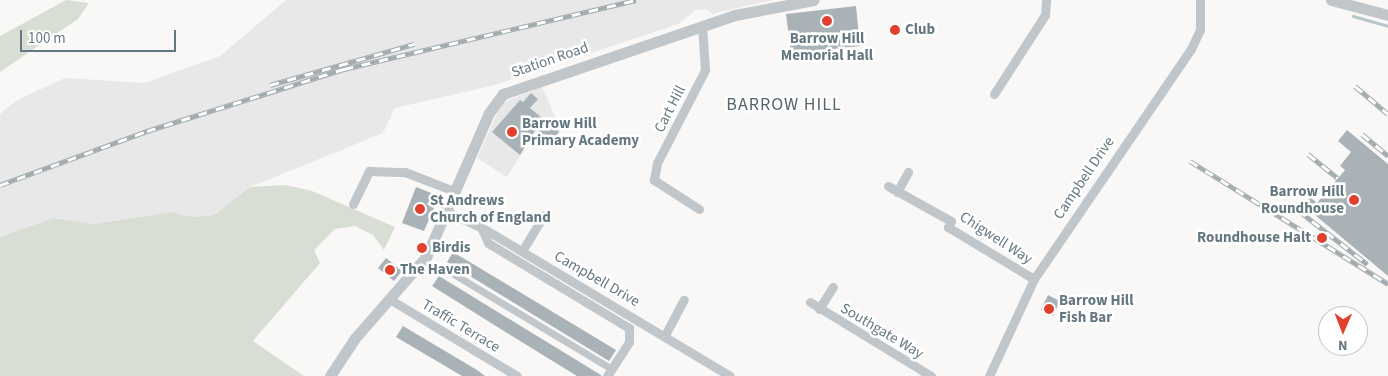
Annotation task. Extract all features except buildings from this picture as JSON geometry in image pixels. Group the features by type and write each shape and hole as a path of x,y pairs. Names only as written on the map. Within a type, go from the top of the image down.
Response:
{"street":[{"name":"Station Road","path":"330,376 354,338 391,300 426,258 489,113 503,94 702,25 814,0"},
{"path":"994,94 1045,15 1046,0"},
{"name":"Campbell Drive","path":"989,376 1034,279 1190,49 1200,30 1200,0"},
{"path":"1330,0 1388,15"},
{"name":"Cart Hill","path":"699,209 654,180 658,164 705,70 702,25"},
{"path":"353,204 369,171 404,172 454,191"},
{"path":"897,192 908,172"},
{"name":"Chigwell Way","path":"888,186 951,221 948,227 1034,279"},
{"name":"Campbell Drive","path":"446,211 480,227 522,251 665,335 730,376"},
{"path":"522,251 544,215"},
{"path":"442,267 517,312 610,373 629,342 629,328 488,243 480,227"},
{"name":"Southgate Way","path":"819,309 833,287"},
{"name":"Traffic Terrace","path":"391,300 517,376"},
{"path":"665,335 684,300"},
{"name":"Southgate Way","path":"810,302 931,376"}],"shaded area":[{"path":"66,0 89,3 78,19 0,72 0,36"},
{"path":"286,0 773,0 712,14 706,9 696,10 678,24 495,85 395,108 383,133 250,187 214,215 193,217 171,212 94,224 53,218 0,237 0,114 17,100 65,78 144,83 220,56"},
{"name":"Barrow Hill Primary Academy","path":"542,87 561,130 551,144 535,132 507,177 477,158 502,103"},
{"path":"286,185 312,191 395,227 384,250 373,235 355,226 335,229 314,250 320,263 253,341 304,376 0,376 0,237 53,218 94,224 171,212 193,217 214,215 250,187"}],"waterway":[{"path":"1353,16 1388,26"}],"railway":[{"path":"0,185 147,131 344,69 636,0"},
{"path":"270,85 414,44"},
{"path":"1355,86 1388,114"},
{"path":"1362,134 1388,156"},
{"path":"1308,154 1338,178"},
{"path":"1190,161 1388,284"},
{"path":"1298,210 1367,264"}],"place":[{"name":"Barrow Hill Memorial Hall","path":"827,21"},
{"name":"Club","path":"895,30"},
{"name":"Barrow Hill Primary Academy","path":"512,132"},
{"name":"Barrow Hill Roundhouse","path":"1354,200"},
{"name":"St Andrews Church of England","path":"420,209"},
{"name":"Roundhouse Halt","path":"1322,238"},
{"name":"Birdis","path":"422,248"},
{"name":"The Haven","path":"390,270"},
{"name":"Barrow Hill Fish Bar","path":"1049,309"}],"district":[{"name":"BARROW HILL","path":"784,105"}]}
